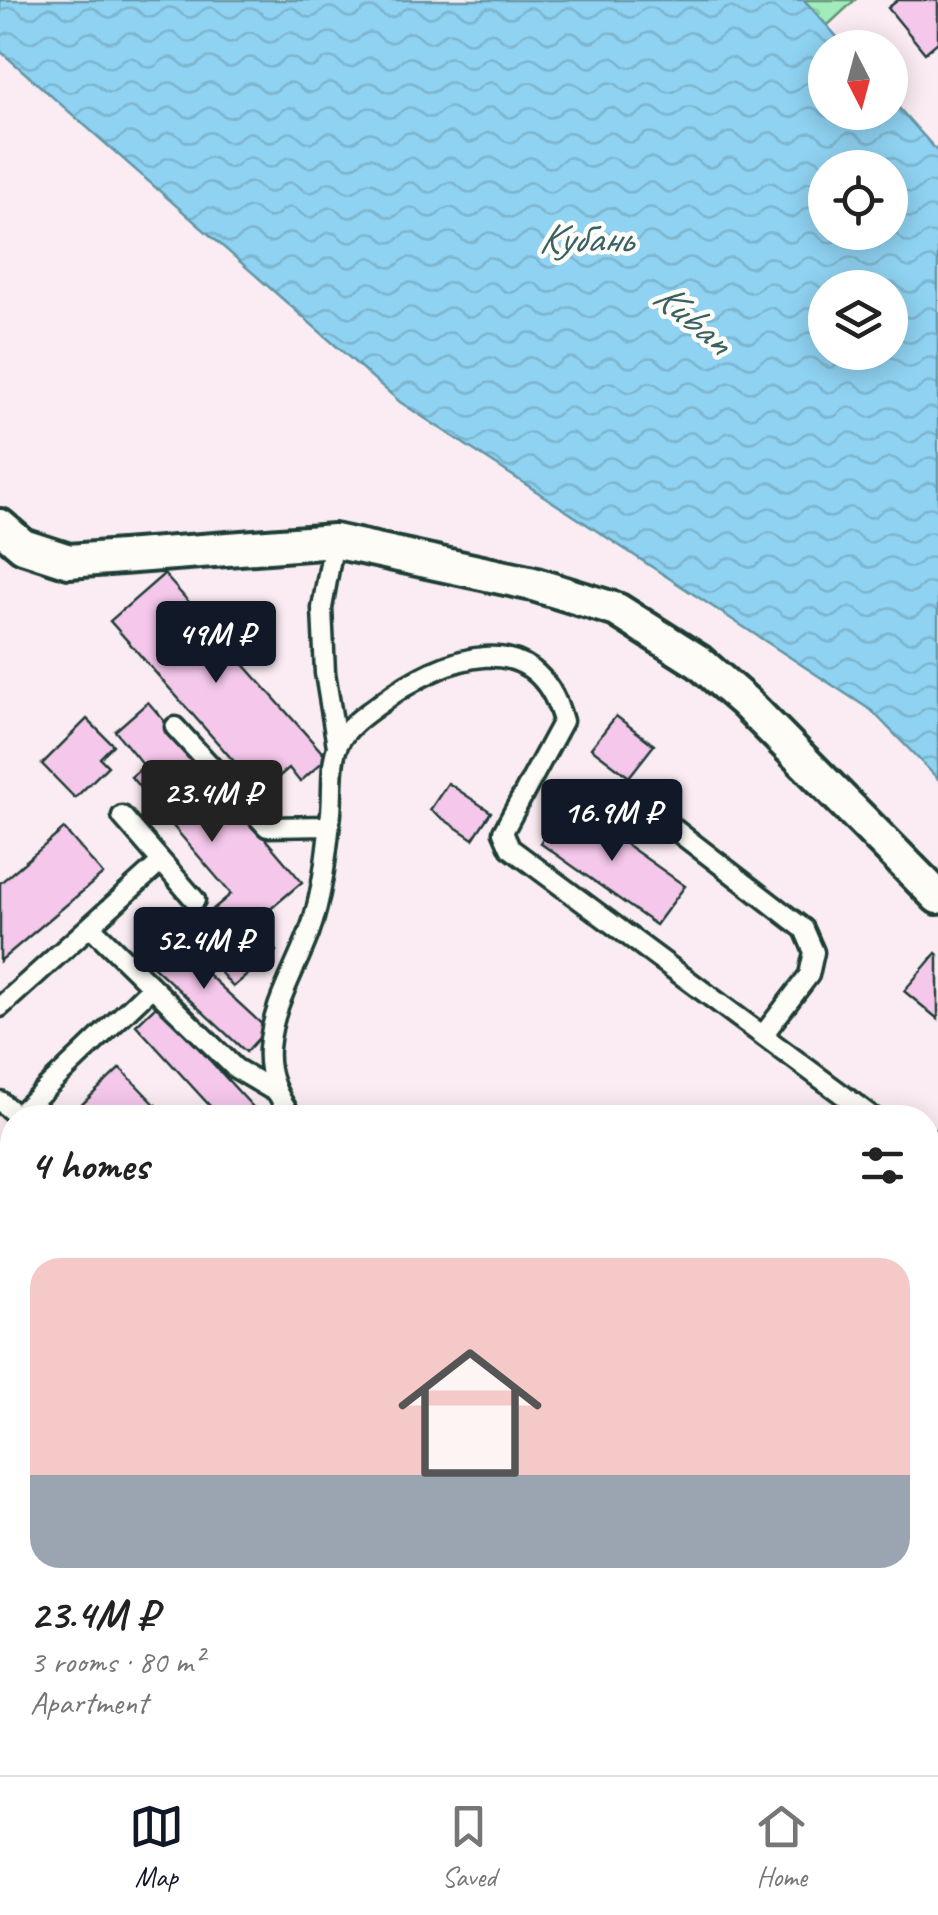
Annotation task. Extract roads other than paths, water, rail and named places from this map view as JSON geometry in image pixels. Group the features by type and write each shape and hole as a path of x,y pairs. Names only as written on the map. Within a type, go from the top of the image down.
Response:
{"street":[{"path":"0,526 24,546 69,561 334,541 533,584 617,610 699,662 745,702 938,897"}],"lane":[{"path":"274,1092 268,1050 279,996 310,931 330,826 337,746 325,673 322,608 334,541"},
{"path":"337,746 360,718 400,688 449,661 496,656 528,666 554,688 562,721 503,832 510,848 857,1105"},
{"path":"174,727 266,827 330,826"},
{"path":"651,812 804,929 814,952 809,975 763,1035"},
{"path":"122,816 195,900"},
{"path":"0,1007 160,862"},
{"path":"90,926 235,1068 274,1092 284,1105"},
{"path":"28,1105 152,987"}],"water":[{"name":"Кубань","path":"0,0 804,0 831,30 808,30 808,130 908,130 908,118 938,152 938,779 872,711 400,402 0,51"}],"water label":[{"name":"Kuban","path":"693,318"}]}
